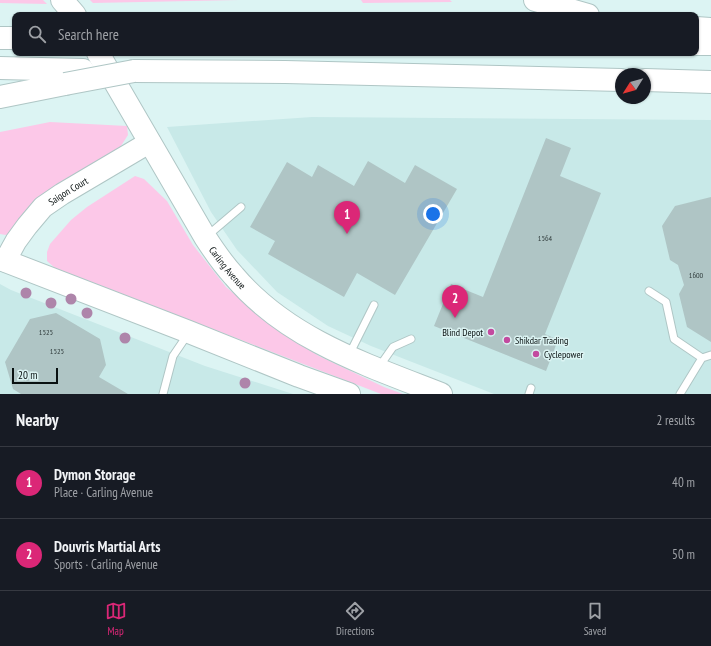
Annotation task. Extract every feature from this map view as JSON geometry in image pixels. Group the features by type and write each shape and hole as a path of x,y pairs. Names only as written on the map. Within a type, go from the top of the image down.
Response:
{"main road":[{"path":"62,0 72,12"},
{"path":"535,0 577,12"},
{"path":"699,28 711,29"},
{"path":"0,38 12,38"},
{"path":"699,44 711,44"},
{"name":"Carling Avenue","path":"100,56 205,237 234,277 261,303 303,334 348,357 441,394"},
{"path":"0,68 285,72 615,80"},
{"path":"0,97 134,71"},
{"path":"651,80 711,82"},
{"path":"2,260 299,376 349,394"}],"street":[{"name":"Saigon Court","path":"2,260 43,207 62,194 150,142"}],"lane":[{"path":"205,237 217,229 241,207"},
{"path":"649,291 666,302 674,339 702,358"},
{"path":"348,357 374,305"},
{"path":"163,394 173,356 189,332"},
{"path":"377,369 393,347 411,339"},
{"path":"680,394 702,358 711,355"}],"shaded area":[{"path":"0,0 43,0 47,4 0,3"},
{"path":"90,0 239,0 93,3"},
{"path":"361,0 450,0 452,2 363,3"},
{"path":"312,117 711,120 711,394 494,394 371,346 328,326 277,292 237,250 211,212 167,127"},
{"path":"50,122 127,126 128,135 119,149 15,230 6,235 0,234 0,132"},
{"path":"135,176 144,179 167,201 193,245 226,287 277,330 319,356 384,387 403,394 381,394 55,268 47,261 47,252 50,244 71,220 87,207"},
{"path":"0,284 11,290 205,366 293,394 0,394"}],"building":[{"path":"546,138 571,148 560,176 601,193 545,334 558,340 546,371 434,326 451,284 483,297"},
{"path":"368,161 405,183 415,165 457,189 395,295 357,273 344,297 268,254 275,241 250,227 287,162 312,177 318,165 354,186"},
{"path":"711,197 711,342 687,327 679,294 684,285 678,265 670,260 662,226 675,206"},
{"path":"56,313 100,339 106,365 99,377 128,394 21,394 13,389 5,362 30,319"}],"place":[{"name":"Dymon Storage","path":"347,234"},
{"name":"Douvris Martial Arts","path":"455,318"},
{"name":"Blind Depot","path":"491,332"},
{"name":"Shikdar Trading","path":"507,340"},
{"name":"Cyclepower","path":"536,354"}]}
